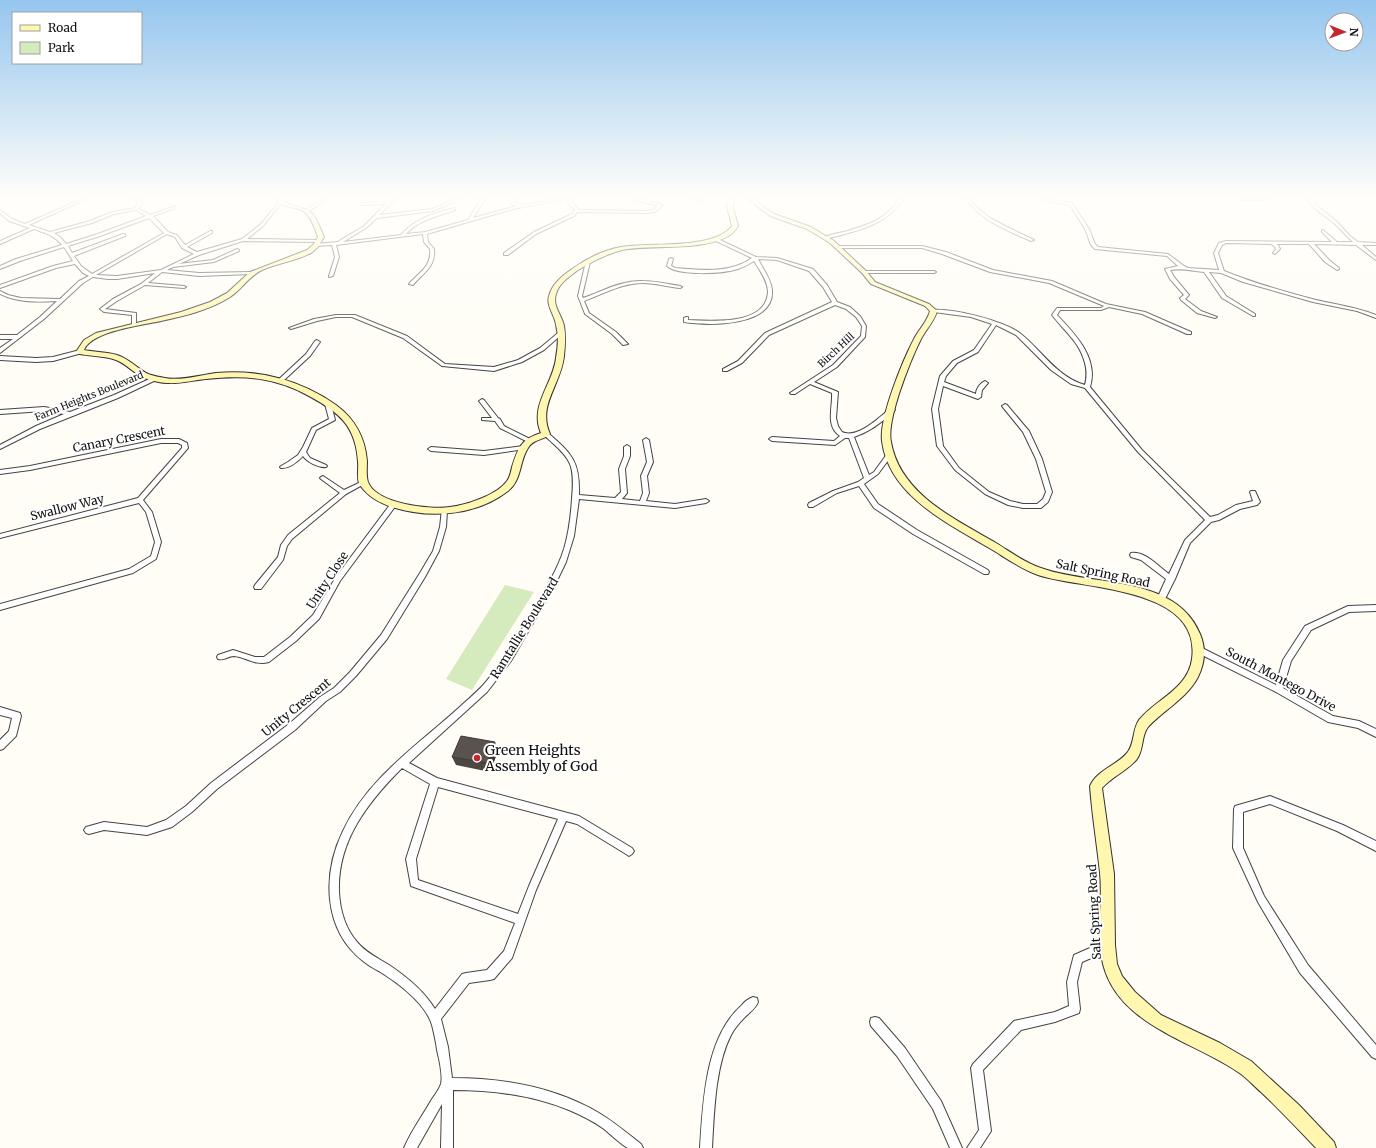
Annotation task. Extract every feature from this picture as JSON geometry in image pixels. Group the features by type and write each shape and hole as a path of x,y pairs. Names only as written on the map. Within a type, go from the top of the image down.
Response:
{"street":[{"path":"0,268 18,260 44,253"},
{"path":"70,253 84,271 91,275 108,278 161,271 201,275 252,273"},
{"path":"72,256 80,253"},
{"path":"0,351 42,318 91,275 132,253"},
{"path":"134,324 134,314 104,311 102,309 144,284 161,271 202,253"},
{"path":"169,267 214,261 232,253"},
{"path":"0,358 36,360 53,359 80,352 81,348 94,336 134,324 210,305 232,293 252,273 276,262 301,256 305,253"},
{"path":"331,276 337,257 336,253"},
{"path":"411,284 428,268 432,261 432,253"},
{"path":"154,379 167,381 246,374 280,381 304,391 343,414 358,436 361,445 363,483 380,499 410,509 444,511 468,506 498,493 510,484 523,448 528,440 546,434 541,427 542,405 552,388 559,367 562,346 560,322 552,304 552,296 555,289 566,277 588,262 611,253"},
{"path":"725,370 740,362 766,334 835,303 825,286 810,270 777,259 755,258 744,253"},
{"path":"843,253 864,272 873,283 882,288 927,305 934,311 972,316 995,323 1018,334 1053,368 1073,383 1087,387 1140,451 1209,520 1217,520 1239,507 1252,505 1257,502 1253,492"},
{"path":"942,253 992,271 1050,282 1106,305 1143,313 1189,333"},
{"path":"1154,253 1168,255 1187,269 1222,272 1245,281 1315,301 1358,310 1376,317"},
{"path":"1216,253 1216,258 1222,268 1222,272"},
{"path":"1319,253 1337,269"},
{"path":"1368,253 1376,259"},
{"path":"671,259 669,266 674,269 722,271 743,267 755,258"},
{"path":"686,318 686,321 733,321 753,317 762,311 768,304 771,291 755,258"},
{"path":"0,287 55,267 76,262"},
{"path":"588,262 580,296 587,314 614,333 626,344"},
{"path":"1182,266 1167,269 1172,278 1187,295 1182,298 1183,300 1199,312 1215,317"},
{"path":"1205,270 1224,297 1253,315"},
{"path":"864,272 934,272"},
{"path":"582,300 599,295 612,288 641,282 680,287"},
{"path":"144,284 184,287"},
{"path":"0,292 6,296 17,298 61,300"},
{"name":"Birch Hill","path":"810,382 835,366 863,336 864,326 858,316 848,308 835,303"},
{"path":"1087,387 1090,380 1086,352 1078,340 1054,315 1059,309 1101,309 1107,307 1106,305"},
{"name":"Salt Spring Road","path":"934,311 933,317 921,331 909,355 892,410 885,439 889,455 901,476 936,512 962,529 1038,571 1060,578 1144,593 1161,599 1177,609 1189,624 1197,639 1199,650 1193,674 1181,691 1143,724 1137,737 1135,752 1128,761 1113,770 1096,786 1107,874 1108,945 1110,964 1117,982 1130,997 1156,1020 1214,1049 1245,1067 1293,1111 1328,1148"},
{"path":"291,328 316,320 336,316 353,316 405,337 444,365 494,369 520,361 542,348 560,334"},
{"path":"995,323 976,351 955,362 943,376 935,409 940,446 957,468 987,493 1008,503 1023,506 1039,506 1046,500 1049,492 1039,459 1026,431 1004,406"},
{"path":"0,337 18,337"},
{"path":"280,381 308,355 317,342"},
{"name":"Farm Heights Boulevard","path":"80,352 115,357 154,379"},
{"name":"Farm Heights Boulevard","path":"0,447 35,428 137,388 154,379"},
{"path":"793,393 810,382"},
{"name":"Birch Hill","path":"810,382 834,392 835,426 840,434 844,435"},
{"path":"941,383 978,397 979,390 985,383"},
{"path":"482,401 502,427 528,440"},
{"path":"283,467 294,462 303,452 312,438 314,429 332,420 328,404"},
{"path":"0,412 47,409 60,410 69,414"},
{"path":"772,440 836,443 844,435 856,436 892,410"},
{"path":"484,419 498,420"},
{"name":"Ramtallie Boulevard","path":"447,1148 448,1084 444,1051 435,1018 410,986 367,958 349,942 338,920 332,896 337,866 345,837 361,806 386,777 456,716 489,684 519,640 562,566 574,525 576,484 574,465 563,448 546,434"},
{"path":"851,436 868,478"},
{"path":"642,503 646,493 644,476 650,462 646,440"},
{"name":"Canary Crescent","path":"0,472 30,468 161,441 179,441 185,444 185,448 140,500"},
{"path":"616,501 624,493 622,469 627,456 627,447"},
{"path":"431,449 484,453 523,448"},
{"path":"303,452 308,459 324,466"},
{"path":"811,505 835,492 860,483 876,473 889,455"},
{"path":"323,478 344,493"},
{"path":"258,587 281,558 284,545 290,537 344,493 363,483"},
{"path":"860,483 876,506 915,532 986,572"},
{"path":"576,497 675,506 706,501"},
{"path":"0,607 131,572 154,557 158,542 149,512 140,500"},
{"name":"Swallow Way","path":"0,536 140,500"},
{"name":"Unity Close","path":"221,656 233,653 255,660 266,660 294,639 316,618 338,579 394,504"},
{"name":"Unity Crescent","path":"89,830 104,826 147,831 169,824 189,809 214,786 292,727 323,699 337,690 353,674 384,637 413,592 436,551 443,527 444,511"},
{"path":"1161,599 1187,542 1209,520"},
{"path":"1133,555 1143,558 1171,579"},
{"path":"1279,690 1287,660 1308,628 1348,609 1376,608"},
{"name":"South Montego Drive","path":"1199,650 1279,690 1331,719 1359,725 1376,733"},
{"path":"0,711 17,716 13,733 0,746"},
{"path":"401,763 435,782 578,820 629,851"},
{"path":"435,782 411,859 414,883 521,920"},
{"path":"1376,846 1340,828 1270,800 1238,809 1238,848 1261,899 1304,969 1376,1053"},
{"path":"435,1018 466,978 490,975 508,954 564,816"},
{"path":"973,1148 985,1131 977,1068 1018,1025 1075,1010 1072,982 1078,959 1108,945"},
{"path":"706,1148 708,1112 717,1064 724,1039 734,1019 753,1002"},
{"path":"875,1022 901,1052 937,1105 956,1148"},
{"path":"410,1148 448,1084 482,1083 529,1090 591,1114 637,1148"}],"green space":[{"path":"505,585 534,592 472,690 446,679"}],"building":[{"path":"461,736 495,742 487,763 452,757"}],"place":[{"name":"Green Heights Assembly of God","path":"477,758"}]}
